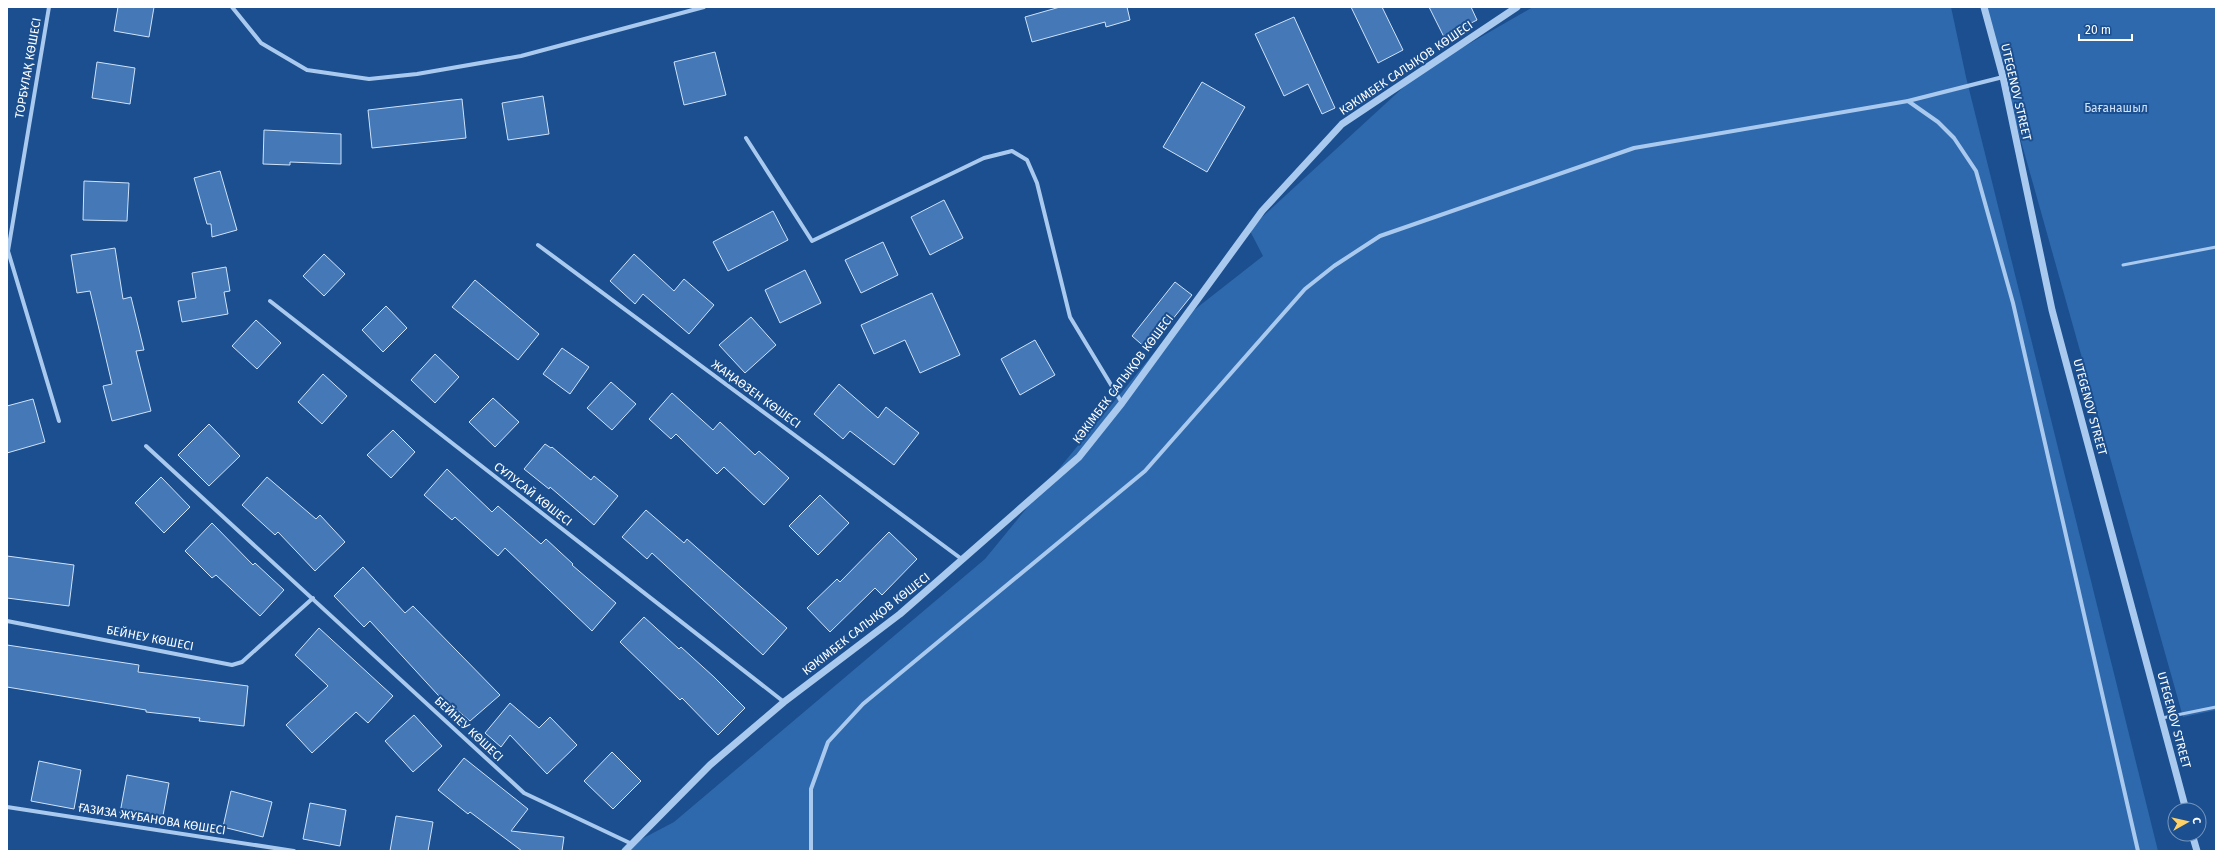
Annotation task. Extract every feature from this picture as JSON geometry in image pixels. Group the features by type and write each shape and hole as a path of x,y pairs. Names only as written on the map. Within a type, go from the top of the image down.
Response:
{"street":[{"name":"ТОРБҰЛАҚ КӨШЕСІ","path":"49,7 7,251 59,421"},
{"path":"232,7 261,43 306,70 369,79 417,74 521,56 704,7"},
{"name":"КӘКІМБЕК САЛЫҚОВ КӨШЕСІ","path":"625,851 710,765 784,702 900,614 1079,457 1122,403 1262,211 1342,124 1517,7"},
{"name":"UTEGENOV STREET","path":"1984,7 2003,77 2052,310 2184,802"},
{"path":"811,851 811,789 828,742 863,704 1145,471 1305,289 1334,266 1380,236 1634,148 1908,101 2003,77"},
{"path":"1908,101 1938,122 1954,138 1976,171 2013,303 2138,851"},
{"path":"746,138 812,241 984,158 1012,151 1027,160 1037,183 1070,317 1122,403"},
{"name":"ЖАҢАӨЗЕН КӨШЕСІ","path":"538,245 962,560"},
{"name":"СҰЛУСАЙ КӨШЕСІ","path":"270,301 784,702"},
{"name":"БЕЙНЕУ КӨШЕСІ","path":"146,446 524,793 632,844"},
{"name":"БЕЙНЕУ КӨШЕСІ","path":"7,621 232,664 242,662 313,598"},
{"name":"ҒАЗИЗА ЖҰБАНОВА КӨШЕСІ","path":"7,807 294,851"}],"lane":[{"path":"2123,265 2216,247"},
{"path":"2162,718 2216,707"}],"green space":[{"path":"1533,7 1951,7 1966,77 2158,851 625,851 632,844 674,822 985,559 1180,321 1263,256 1249,229 1420,72"},
{"name":"Бағанашыл","path":"1981,7 2216,7 2216,710 2183,717 2003,77"}],"building":[{"path":"118,7 154,7 149,37 114,31"},
{"path":"1060,7 1127,7 1130,20 1106,27 1105,22 1032,42 1025,17"},
{"path":"1351,7 1382,7 1403,50 1378,63"},
{"path":"1429,7 1471,7 1477,20 1444,37"},
{"path":"1294,17 1335,108 1322,114 1308,84 1284,96 1255,34"},
{"path":"715,52 726,95 684,105 674,62"},
{"path":"97,62 135,68 130,104 92,98"},
{"path":"1202,82 1245,107 1207,172 1163,147"},
{"path":"543,96 549,134 508,140 502,103"},
{"path":"462,99 466,138 372,148 368,110"},
{"path":"264,130 341,134 341,164 290,162 290,165 263,164"},
{"path":"220,171 237,230 212,237 211,224 207,224 194,178"},
{"path":"84,181 129,183 127,221 83,220"},
{"path":"944,200 963,238 930,255 911,217"},
{"path":"773,211 788,240 728,271 713,242"},
{"path":"883,242 898,275 861,293 845,260"},
{"path":"115,248 123,299 131,297 144,350 136,351 151,411 112,421 103,386 112,384 90,291 77,293 71,255"},
{"path":"324,254 345,274 324,296 303,276"},
{"path":"634,254 674,291 684,279 714,305 689,334 643,294 635,304 610,281"},
{"path":"226,267 230,291 224,292 228,314 182,322 178,301 196,298 192,273"},
{"path":"805,270 821,303 780,323 765,290"},
{"path":"475,280 539,334 518,360 452,307"},
{"path":"1175,282 1192,295 1148,350 1132,336"},
{"path":"932,293 960,355 920,373 905,340 874,354 861,325"},
{"path":"386,306 407,328 383,352 362,330"},
{"path":"751,317 776,345 745,373 719,345"},
{"path":"256,320 281,343 257,369 232,346"},
{"path":"1035,340 1055,375 1020,395 1001,359"},
{"path":"562,348 589,367 570,394 543,374"},
{"path":"435,354 459,377 435,403 411,380"},
{"path":"323,374 347,396 322,424 298,402"},
{"path":"611,382 636,404 612,430 587,408"},
{"path":"839,384 878,418 886,407 919,433 894,465 850,431 843,439 814,414"},
{"path":"672,393 713,430 720,422 755,455 759,451 789,478 764,505 724,467 717,474 676,434 671,439 649,419"},
{"path":"493,398 519,422 495,447 469,422"},
{"path":"33,399 45,442 7,453 7,406"},
{"path":"209,424 240,456 209,486 178,455"},
{"path":"393,430 415,452 391,478 367,455"},
{"path":"545,444 551,448 552,447 591,480 594,476 618,496 594,525 550,487 549,489 524,469"},
{"path":"447,469 492,512 498,506 541,544 546,539 573,564 572,565 616,603 592,631 505,548 498,556 455,517 452,520 424,495"},
{"path":"161,477 190,507 164,533 135,503"},
{"path":"267,477 316,519 320,515 345,542 315,571 278,532 275,535 242,505"},
{"path":"820,495 849,523 818,555 789,526"},
{"path":"646,510 684,543 687,539 787,628 763,655 652,553 647,559 622,537"},
{"path":"212,523 253,565 255,563 284,590 260,616 216,575 212,578 185,551"},
{"path":"889,532 917,559 882,595 875,588 830,632 807,608 837,579 840,582"},
{"path":"7,556 74,565 69,606 7,598"},
{"path":"363,567 405,613 413,606 500,695 470,721 451,705 449,707 370,621 364,627 334,596"},
{"path":"644,617 679,649 681,647 745,708 718,735 682,698 680,700 620,642"},
{"path":"319,628 393,696 368,723 356,712 312,753 286,725 328,686 295,655"},
{"path":"7,645 139,665 138,672 248,686 244,726 199,721 200,718 146,712 146,710 7,687"},
{"path":"510,703 539,728 550,717 577,745 547,774 510,735 501,747 485,733"},
{"path":"414,715 442,746 413,772 385,741"},
{"path":"612,752 641,781 613,809 584,781"},
{"path":"464,758 528,809 511,831 564,837 562,851 522,851 470,812 468,814 438,790"},
{"path":"39,761 81,770 74,809 31,801"},
{"path":"127,775 169,783 162,821 120,813"},
{"path":"231,791 272,802 263,837 223,827"},
{"path":"310,803 346,810 340,846 303,839"},
{"path":"396,816 433,822 428,851 390,851"}]}
